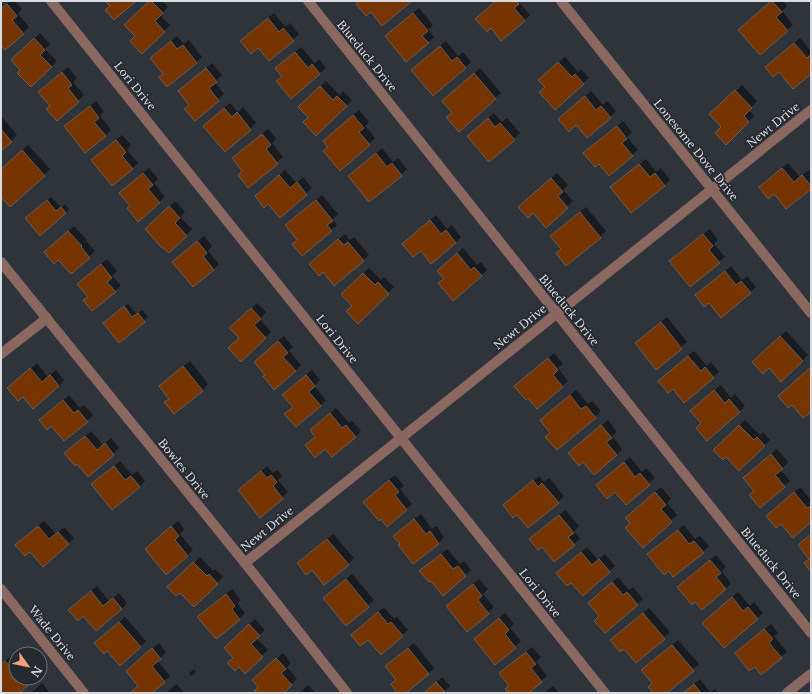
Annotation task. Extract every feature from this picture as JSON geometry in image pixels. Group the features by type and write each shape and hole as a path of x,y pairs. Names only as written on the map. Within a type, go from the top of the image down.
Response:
{"street":[{"name":"Lori Drive","path":"51,1 605,693"},
{"name":"Blueduck Drive","path":"308,1 811,633"},
{"name":"Lonesome Dove Drive","path":"561,1 811,313"},
{"name":"Newt Drive","path":"245,563 811,110"},
{"name":"Bowles Drive","path":"1,262 245,563 347,693"},
{"path":"1,354 47,318"},
{"name":"Wade Drive","path":"1,589 84,693"},
{"path":"787,693 811,674"}],"building":[{"path":"105,1 136,1 114,20 105,10 110,6"},
{"path":"149,1 151,1 163,13 155,21 165,32 142,54 130,41 135,36 124,25"},
{"path":"360,1 412,1 382,26 371,12 366,16 356,4"},
{"path":"496,1 517,1 519,4 514,8 525,21 501,41 491,28 487,32 475,19"},
{"path":"771,1 782,12 776,17 788,31 760,55 738,30"},
{"path":"7,4 17,16 12,20 24,34 5,50 1,46 1,9"},
{"path":"413,13 428,31 422,36 429,43 406,62 385,36"},
{"path":"268,18 279,32 283,28 294,41 269,61 258,48 251,54 240,41"},
{"path":"34,38 45,50 40,55 52,67 31,87 17,73 20,70 11,60"},
{"path":"171,41 177,49 183,45 197,63 167,87 159,77 163,74 150,58"},
{"path":"794,43 807,58 811,54 811,74 793,89 779,72 773,77 765,67"},
{"path":"440,46 452,61 457,57 466,68 433,96 411,70"},
{"path":"295,52 308,68 312,64 320,74 291,99 276,81 282,77 275,68"},
{"path":"558,62 572,77 575,74 584,84 555,110 539,92 545,87 538,80"},
{"path":"206,68 217,82 209,88 219,101 195,121 184,109 189,105 178,91"},
{"path":"62,72 72,85 68,88 79,102 57,121 46,109 50,106 38,92"},
{"path":"474,73 496,99 459,132 446,117 452,113 442,101"},
{"path":"320,86 333,100 337,96 347,106 316,136 303,122 308,117 298,107"},
{"path":"735,90 752,108 744,116 749,122 726,145 715,133 721,127 709,114"},
{"path":"585,96 596,110 601,106 611,118 587,138 576,125 569,132 558,119"},
{"path":"90,106 99,118 94,122 106,136 85,153 64,126"},
{"path":"224,108 232,117 237,112 251,130 225,152 203,126"},
{"path":"353,115 364,128 359,132 370,145 340,171 323,151 328,147 323,141"},
{"path":"488,118 495,127 500,123 515,140 489,162 467,136"},
{"path":"617,126 627,139 622,143 633,156 609,176 599,164 595,167 583,153"},
{"path":"1,129 12,142 1,151"},
{"path":"262,134 271,145 266,149 278,164 248,188 238,175 242,171 232,158"},
{"path":"116,140 126,152 122,156 133,169 112,186 91,160"},
{"path":"22,150 45,176 10,207 1,197 1,169"},
{"path":"376,153 387,167 392,163 402,176 369,202 348,176"},
{"path":"639,164 650,177 655,173 665,186 631,213 610,187"},
{"path":"782,168 794,182 802,175 811,186 811,189 786,209 774,194 768,199 759,187"},
{"path":"143,173 153,185 148,189 160,203 138,222 127,208 130,206 119,193"},
{"path":"279,175 290,188 297,182 307,195 280,218 268,204 264,208 255,196"},
{"path":"551,178 563,192 558,196 568,208 546,228 533,213 528,218 518,207"},
{"path":"47,200 56,211 61,207 66,213 40,236 25,218"},
{"path":"316,200 333,221 327,225 332,231 302,256 292,244 297,240 285,225"},
{"path":"169,206 180,218 175,223 187,236 169,253 161,247 145,229"},
{"path":"580,212 601,238 566,266 556,253 561,249 550,236"},
{"path":"430,220 441,234 446,230 456,243 431,264 421,251 413,257 402,244"},
{"path":"68,231 82,246 81,247 90,258 71,274 58,260 54,264 44,252"},
{"path":"703,234 713,246 709,250 720,263 690,287 669,261"},
{"path":"338,239 344,245 348,242 364,261 334,286 323,272 319,276 309,264"},
{"path":"197,241 207,253 203,256 214,270 193,287 172,262"},
{"path":"457,253 471,270 474,267 482,276 453,301 438,283 444,279 437,271"},
{"path":"101,264 112,278 107,282 116,292 92,311 83,300 88,297 77,284"},
{"path":"725,271 736,285 741,281 751,293 721,318 709,303 704,307 695,295"},
{"path":"363,273 375,285 378,282 389,294 358,324 346,311 352,306 341,294"},
{"path":"124,306 132,317 138,313 145,322 119,343 103,323"},
{"path":"251,308 261,319 254,325 266,338 241,362 228,348 239,338 229,328"},
{"path":"661,322 682,349 656,370 635,343"},
{"path":"780,336 803,361 781,382 769,368 763,374 752,362"},
{"path":"278,341 288,353 283,357 296,371 274,390 263,376 265,375 254,362"},
{"path":"688,356 701,371 705,367 714,378 684,403 673,389 668,393 658,381"},
{"path":"548,358 558,370 553,375 563,387 537,409 528,398 526,400 514,386"},
{"path":"183,366 203,391 174,414 164,402 169,399 159,386"},
{"path":"30,368 42,382 50,375 59,386 33,409 23,397 18,401 7,388"},
{"path":"810,368 811,412 803,418 792,405 788,408 778,396"},
{"path":"306,375 315,386 309,392 321,406 296,427 284,414 293,407 282,395"},
{"path":"714,390 725,403 729,399 740,412 707,441 696,428 701,423 690,411"},
{"path":"570,395 581,409 586,406 596,418 557,450 545,437 550,433 540,420"},
{"path":"63,400 74,413 78,410 88,422 64,441 51,426 47,430 39,420"},
{"path":"330,413 342,428 346,425 356,437 332,457 325,449 315,458 305,445 315,437 310,430"},
{"path":"601,425 612,438 606,442 617,455 594,475 583,462 579,466 568,453"},
{"path":"739,425 754,440 757,437 765,446 739,471 726,457 723,460 713,450"},
{"path":"85,436 97,450 105,443 114,455 88,477 77,464 75,466 64,453"},
{"path":"771,454 783,469 775,475 785,487 760,508 749,495 754,491 743,478"},
{"path":"624,462 635,477 640,473 650,485 626,505 615,492 607,499 596,485"},
{"path":"114,466 125,480 131,476 140,487 112,510 91,484"},
{"path":"261,471 267,478 271,475 277,482 273,486 283,499 260,518 238,490"},
{"path":"389,480 399,492 395,495 407,510 387,527 381,519 379,521 363,502"},
{"path":"533,480 538,487 542,483 559,503 528,528 517,515 513,518 503,505"},
{"path":"655,492 666,505 661,509 672,522 643,548 625,528 630,523 625,518"},
{"path":"794,492 807,508 811,506 811,522 793,538 781,524 776,528 766,516"},
{"path":"559,515 574,533 568,537 575,545 554,562 542,547 538,550 529,539"},
{"path":"414,519 426,534 430,531 439,544 413,564 393,536"},
{"path":"38,526 49,539 58,532 69,544 43,567 30,552 25,556 15,545"},
{"path":"171,526 179,536 175,540 188,556 166,575 145,549"},
{"path":"678,530 689,544 694,541 704,553 673,577 669,571 664,575 647,554"},
{"path":"811,534 811,572 804,563 809,559 798,545"},
{"path":"327,539 349,565 324,585 312,570 306,575 297,563"},
{"path":"581,552 592,565 599,559 610,572 583,596 571,583 567,586 556,573"},
{"path":"441,554 453,569 458,566 466,576 443,596 431,581 429,582 419,571"},
{"path":"710,560 721,573 716,577 726,589 702,610 695,602 692,605 677,587"},
{"path":"193,562 207,576 209,574 218,584 194,607 180,593 176,596 167,587"},
{"path":"346,579 369,607 346,626 323,598"},
{"path":"612,582 623,595 627,592 638,605 605,633 594,621 599,616 588,603"},
{"path":"473,584 482,596 478,600 489,614 467,632 446,606"},
{"path":"91,591 103,606 113,598 122,609 96,631 83,616 78,621 68,610"},
{"path":"226,594 235,606 232,609 240,620 216,639 197,617"},
{"path":"732,597 743,611 748,607 758,619 724,648 702,623"},
{"path":"378,612 388,624 391,622 403,636 381,655 368,640 360,646 351,635"},
{"path":"643,613 665,639 636,663 624,649 620,652 610,640"},
{"path":"499,618 509,630 505,634 516,648 495,665 474,639"},
{"path":"119,622 141,647 120,666 107,651 104,654 94,643"},
{"path":"249,624 260,636 251,644 263,657 245,674 239,667 235,671 227,663 233,658 224,648"},
{"path":"764,629 773,639 769,643 782,658 761,675 755,667 749,671 735,653"},
{"path":"672,645 694,671 667,693 653,693 648,687 652,683 641,670"},
{"path":"152,648 161,659 152,666 165,682 152,693 133,693 132,691 138,686 126,671"},
{"path":"408,648 429,674 406,693 397,693 391,684 396,680 385,666"},
{"path":"526,652 536,664 531,668 542,682 529,693 509,693 505,689 509,686 499,673"},
{"path":"276,658 286,669 281,673 292,685 284,693 256,693 254,691 258,687 252,680"},
{"path":"5,661 8,665 8,686 27,686 19,693 2,693 1,664"},
{"path":"436,682 445,692 424,693"},
{"path":"694,684 701,693 683,693"}]}
